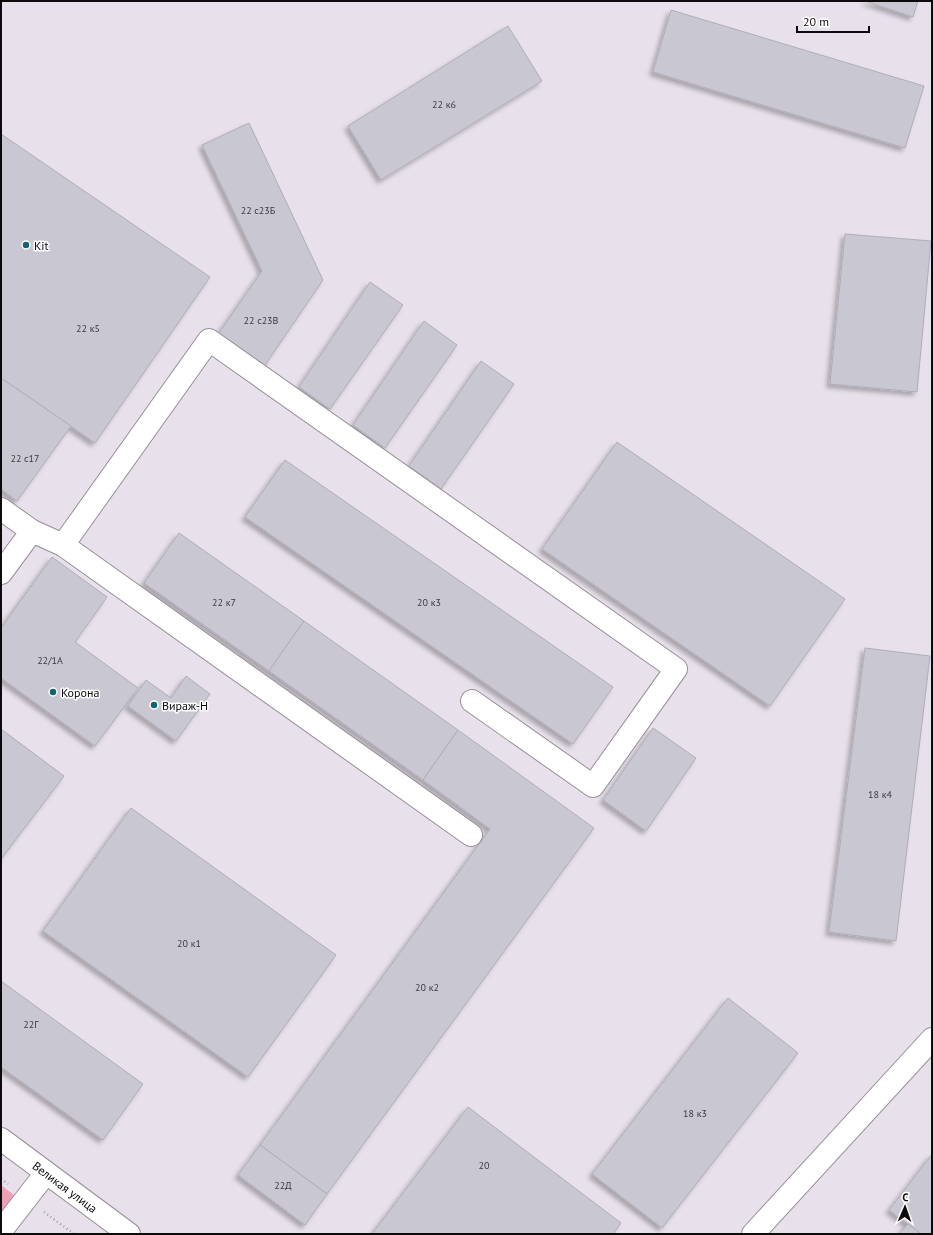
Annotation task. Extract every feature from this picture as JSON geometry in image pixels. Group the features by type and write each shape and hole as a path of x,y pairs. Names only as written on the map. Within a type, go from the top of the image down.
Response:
{"main road":[{"path":"64,545 209,340 676,669 593,786 472,701"},
{"path":"1,509 32,531 64,545 471,835"},
{"path":"1,573 32,531"},
{"path":"753,1234 932,1039"},
{"name":"Великая улица","path":"1,1139 129,1234"},
{"path":"1,1231 46,1173"}],"shaded area":[{"path":"1,1185 15,1196 1,1214"}],"building":[{"path":"865,1 918,1 913,17"},
{"path":"671,10 924,86 905,148 653,72"},
{"path":"508,26 542,81 381,180 348,126"},
{"path":"249,123 323,280 261,371 214,340 262,271 202,145"},
{"path":"1,134 210,277 95,443 1,378"},
{"path":"845,234 931,241 917,392 830,384"},
{"path":"370,282 403,305 330,409 299,387"},
{"path":"424,321 457,345 385,448 353,425"},
{"path":"481,361 514,384 441,489 409,466"},
{"path":"1,378 71,426 17,501 1,489"},
{"path":"617,442 845,599 770,706 542,549"},
{"path":"285,460 613,687 573,744 245,517"},
{"path":"179,533 304,621 269,671 144,583"},
{"path":"52,557 107,597 75,642 138,688 95,746 1,678 1,628"},
{"path":"304,621 458,730 423,780 269,671"},
{"path":"865,648 930,656 896,941 829,932"},
{"path":"186,676 210,694 176,741 128,706 146,680 171,698"},
{"path":"653,728 696,758 646,831 603,800"},
{"path":"1,729 64,776 1,859"},
{"path":"458,730 594,828 327,1194 260,1145 490,829 423,780"},
{"path":"131,808 336,955 248,1077 43,931"},
{"path":"1,981 143,1084 103,1140 1,1067"},
{"path":"728,998 798,1053 662,1228 592,1174"},
{"path":"468,1107 621,1223 613,1234 372,1234"},
{"path":"260,1145 327,1194 305,1225 238,1175"},
{"path":"932,1154 932,1234 921,1234 889,1210"},
{"path":"908,1224 921,1234 899,1234"}],"place":[{"name":"Kit","path":"26,245"},
{"name":"Корона","path":"53,692"},
{"name":"Вираж-Н","path":"154,705"}]}
